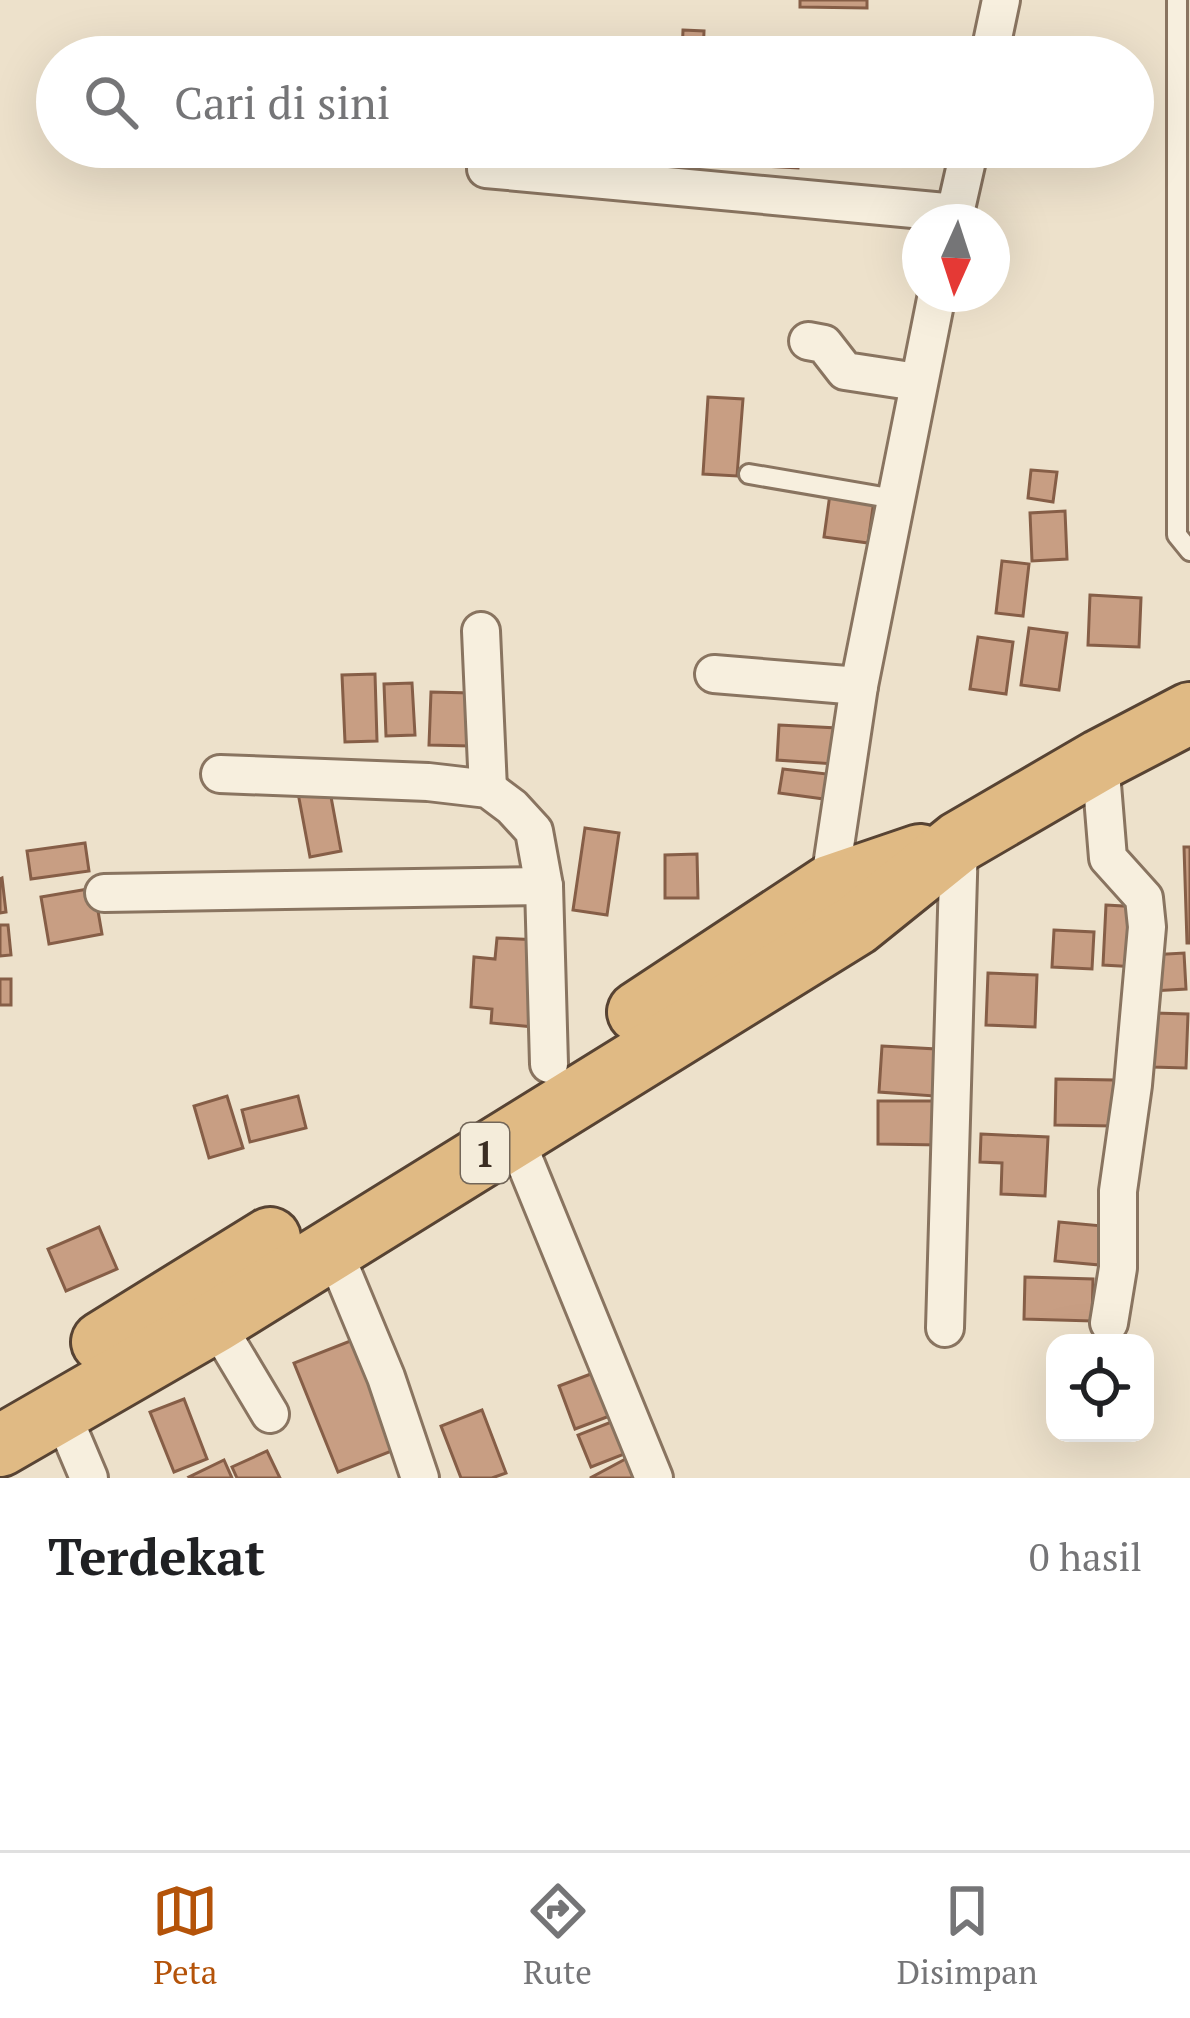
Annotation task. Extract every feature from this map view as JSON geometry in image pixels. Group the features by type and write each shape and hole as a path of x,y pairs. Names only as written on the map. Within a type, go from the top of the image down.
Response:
{"highway":[{"name":"1","path":"0,1447 214,1322 856,925 959,842 1190,713"},
{"name":"1","path":"0,1404 658,1000 829,886 959,842"}],"street":[{"path":"993,36 1001,0"},
{"path":"957,204 965,168"},
{"path":"486,169 902,212"},
{"path":"829,886 859,686 933,312"},
{"path":"808,341 824,344 845,371 916,382"},
{"path":"481,631 488,789"},
{"path":"714,674 859,686"},
{"path":"1100,760 1108,858 1144,898 1147,927 1118,1191 1118,1268 1109,1323"},
{"path":"220,774 428,782 488,789 534,831 544,886 549,1064"},
{"path":"945,1328 959,842"},
{"path":"104,893 544,886"},
{"path":"514,1135 654,1478"},
{"path":"332,1246 386,1377 420,1478"},
{"path":"214,1322 270,1414"},
{"path":"62,1414 89,1478"}],"lane":[{"path":"1177,0 1178,535 1190,551"},
{"path":"749,474 895,499"}],"building":[{"path":"800,0 867,0 867,8 800,7"},
{"path":"683,30 704,31 704,36 683,36"},
{"path":"708,397 743,399 737,476 703,474"},
{"path":"1031,470 1057,472 1053,502 1028,498"},
{"path":"830,494 874,500 868,543 824,537"},
{"path":"1065,511 1067,559 1032,561 1030,513"},
{"path":"1002,561 1029,564 1023,616 996,613"},
{"path":"1090,595 1141,598 1139,647 1088,645"},
{"path":"1029,628 1067,633 1059,690 1021,685"},
{"path":"978,637 1013,642 1006,694 970,689"},
{"path":"375,674 377,741 345,742 342,675"},
{"path":"412,683 415,735 386,736 384,684"},
{"path":"431,692 471,693 470,746 429,745"},
{"path":"779,725 837,728 834,764 777,760"},
{"path":"783,769 827,774 824,799 779,793"},
{"path":"329,786 341,851 310,857 298,793"},
{"path":"585,828 619,833 607,915 573,910"},
{"path":"85,843 89,871 31,879 27,851"},
{"path":"1184,847 1190,847 1190,943 1187,943"},
{"path":"697,854 698,898 665,898 665,855"},
{"path":"0,879 6,912 0,913"},
{"path":"94,888 102,934 49,944 41,897"},
{"path":"1106,905 1140,907 1137,967 1103,965"},
{"path":"0,925 8,925 11,955 0,956"},
{"path":"1054,930 1094,932 1092,969 1052,967"},
{"path":"497,938 539,940 534,1027 491,1023 492,1009 471,1007 474,957 495,959"},
{"path":"1184,953 1186,989 1152,991 1150,955"},
{"path":"988,973 1037,975 1035,1027 986,1025"},
{"path":"0,979 11,979 11,1005 0,1005"},
{"path":"1154,1013 1188,1014 1186,1068 1152,1067"},
{"path":"882,1046 936,1049 934,1096 879,1092"},
{"path":"1056,1079 1114,1080 1113,1126 1055,1125"},
{"path":"227,1096 243,1148 209,1158 194,1106"},
{"path":"298,1096 306,1128 250,1142 242,1110"},
{"path":"878,1101 942,1101 941,1145 878,1144"},
{"path":"981,1134 1048,1137 1045,1196 1001,1194 1002,1163 980,1162"},
{"path":"1059,1222 1103,1226 1100,1265 1055,1261"},
{"path":"99,1227 117,1269 66,1291 48,1249"},
{"path":"1025,1277 1093,1279 1092,1321 1024,1319"},
{"path":"358,1338 402,1447 338,1472 294,1363"},
{"path":"604,1369 620,1412 575,1429 559,1386"},
{"path":"184,1399 207,1459 174,1472 150,1412"},
{"path":"482,1410 506,1473 461,1478 441,1426"},
{"path":"619,1419 632,1451 591,1467 578,1435"},
{"path":"267,1451 280,1478 237,1478 232,1467"},
{"path":"633,1455 645,1478 590,1478"},
{"path":"224,1460 232,1478 189,1477"}]}
